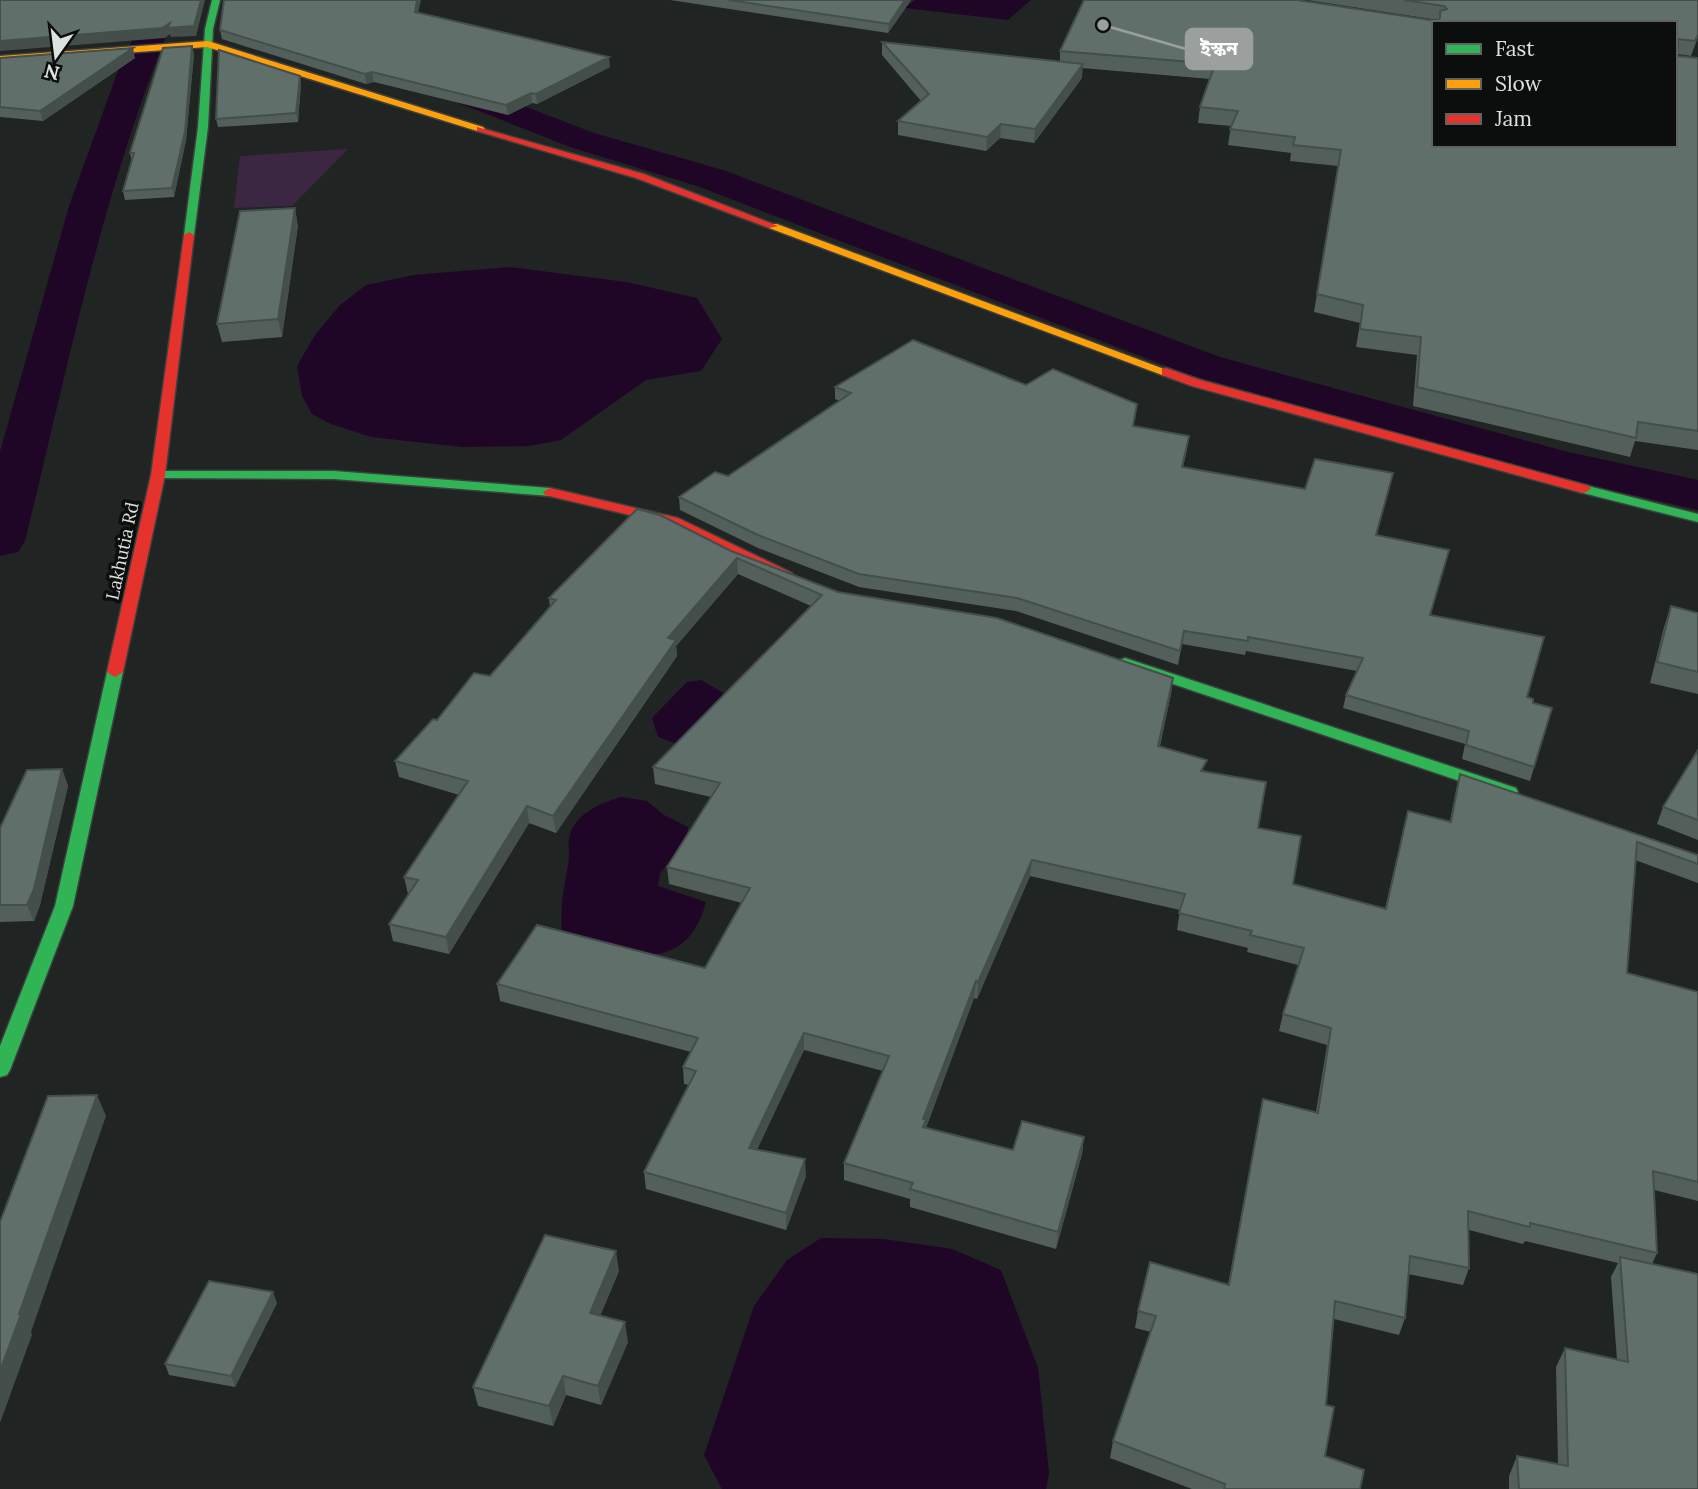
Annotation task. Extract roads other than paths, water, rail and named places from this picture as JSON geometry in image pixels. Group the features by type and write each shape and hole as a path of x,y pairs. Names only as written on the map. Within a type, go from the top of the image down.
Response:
{"street":[{"name":"Lakhutia Rd","path":"0,1070 64,906 158,475 203,127 208,44 213,12"},
{"path":"0,59 208,44 449,120 640,176 1196,383 1698,518"},
{"path":"158,475 334,475 557,493 673,521 744,557 804,580"},
{"path":"1108,657 1529,798"}],"waterway":[{"path":"0,541 88,206 134,71 166,0"},
{"path":"440,84 582,140 710,178 1205,366 1556,463 1698,495"}],"place":[{"name":"ইস্কন","path":"1103,25"}]}
